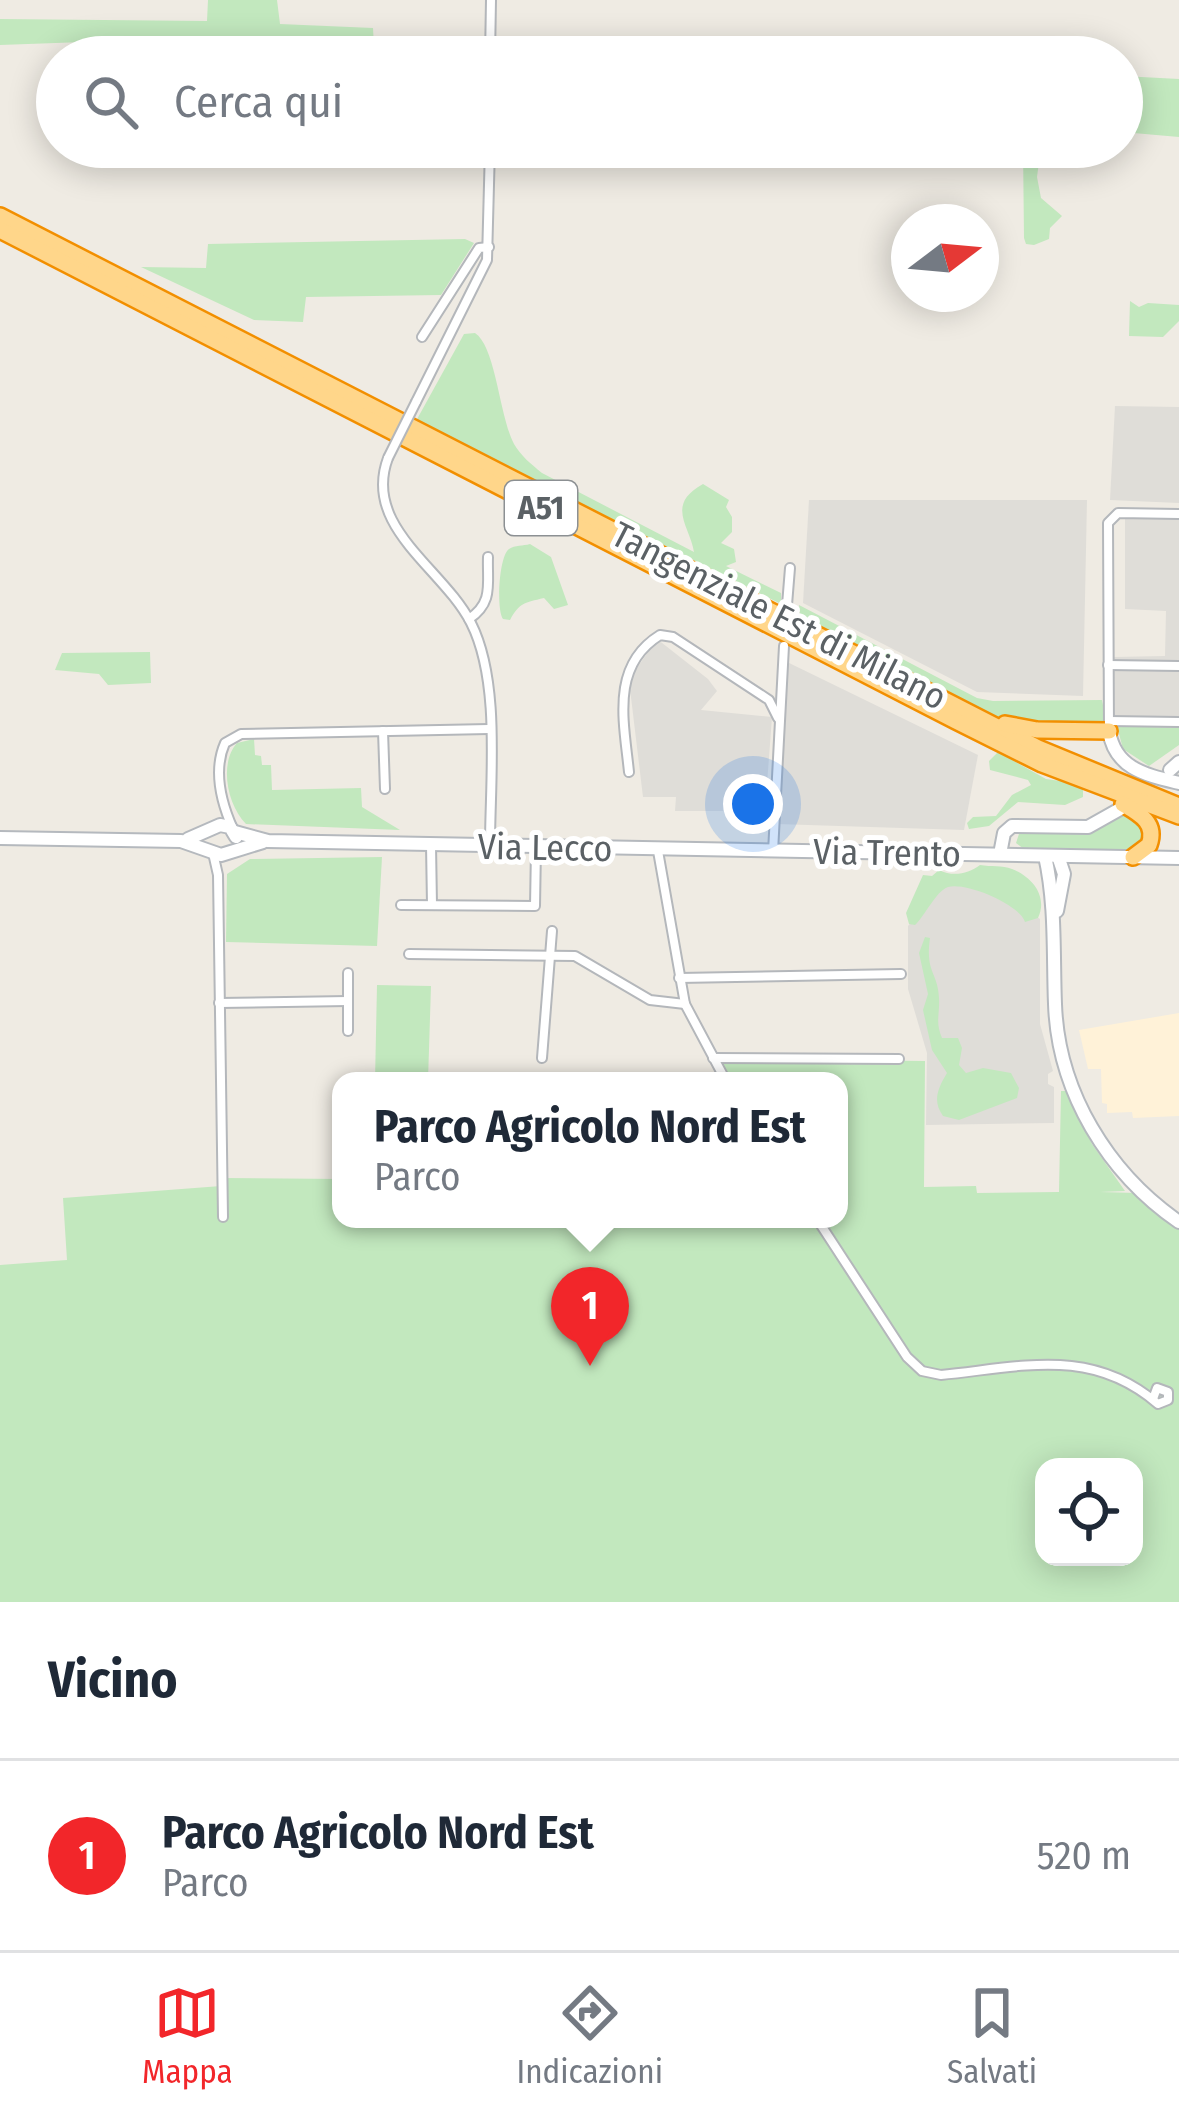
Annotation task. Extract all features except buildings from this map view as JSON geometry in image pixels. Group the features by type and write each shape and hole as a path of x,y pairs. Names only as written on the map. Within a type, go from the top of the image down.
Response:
{"highway":[{"name":"Tangenziale Est di Milano","path":"0,216 1038,748 1179,806"},
{"name":"Tangenziale Est di Milano","path":"0,230 935,711 1084,782 1179,816"},
{"path":"922,689 1016,728 1109,726"},
{"path":"1084,782 1148,822 1149,845 1132,857"}],"street":[{"path":"490,0 490,36"},
{"path":"490,168 489,247 480,281 388,458 380,483 386,511 469,619 486,672 490,847"},
{"path":"422,337 478,248 489,247"},
{"path":"1179,514 1118,514 1109,519 1108,664 1109,726 1115,753 1126,765 1179,783"},
{"path":"469,619 487,600 488,556"},
{"path":"787,605 790,568"},
{"path":"629,772 622,688 629,670 656,636 673,637 769,700 778,718"},
{"name":"Via Trento","path":"773,852 784,646"},
{"path":"1108,664 1179,666"},
{"path":"1109,726 1179,722"},
{"path":"223,1216 220,851 207,836 218,818 219,760 225,742 248,733 490,729"},
{"path":"383,730 385,789"},
{"path":"220,851 236,844 221,796"},
{"name":"Via Trento","path":"1000,854 1003,836 1012,826 1088,827 1120,809"},
{"name":"Via Lecco","path":"181,841 220,825 268,842"},
{"name":"Via Lecco","path":"0,838 181,841 220,851 268,842 658,851"},
{"name":"Via Lecco","path":"431,845 433,905"},
{"name":"Via Lecco","path":"401,905 535,906 536,848"},
{"path":"658,851 685,1004 721,1072"},
{"name":"Via Trento","path":"658,851 1179,858"},
{"path":"1052,856 1064,874 1054,924 1057,1028 1073,1089 1114,1162 1139,1191 1179,1222"},
{"path":"542,1058 552,931"},
{"path":"409,954 584,959 650,1000 685,1004"},
{"path":"348,973 348,1031"},
{"path":"679,978 901,974"},
{"path":"219,1003 348,1001"},
{"path":"711,1058 899,1059"},
{"path":"823,1228 907,1358 922,1371 941,1375 1076,1363 1138,1389 1160,1394 1179,1390"}],"shaded area":[{"path":"1115,406 1179,407 1179,503 1110,500"},
{"path":"809,500 1087,500 1083,696 977,692 803,603"},
{"path":"1125,516 1179,516 1179,733 1115,730 1114,657 1165,656 1166,611 1125,609"},
{"path":"657,639 717,691 701,710 772,717 765,811 675,811 676,797 643,797 630,689 632,675"},
{"path":"785,661 978,755 964,830 777,824"},
{"path":"943,884 998,891 1040,919 1040,1024 1053,1071 1048,1084 1054,1087 1054,1123 926,1125 927,1053 908,989 908,926"},
{"path":"1179,1013 1179,1116 1133,1118 1132,1112 1107,1113 1107,1104 1102,1103 1101,1069 1088,1069 1079,1030"}],"green space":[{"path":"208,0 277,0 280,24 373,28 373,36 36,36 36,44 0,45 0,19 207,21"},
{"path":"1143,77 1179,79 1179,137 1143,134"},
{"path":"1023,168 1038,168 1041,198 1062,216 1050,228 1049,239 1034,245 1026,244"},
{"path":"465,239 474,243 441,295 306,297 303,322 254,320 141,267 206,268 208,244"},
{"path":"1130,301 1139,307 1179,305 1179,321 1163,337 1129,336"},
{"path":"475,333 488,352 514,444 530,463 694,552 682,508 703,484 729,500 726,507 732,532 721,543 734,549 736,562 726,566 781,593 781,604 416,421 464,334"},
{"path":"530,544 551,557 568,605 554,609 544,598 523,604 510,620 503,619 503,561 511,548"},
{"path":"799,605 977,698 1102,700 1106,720 1099,727 1002,720 800,617"},
{"path":"150,652 151,683 108,685 99,674 55,670 62,653"},
{"path":"1117,726 1179,728 1179,745 1149,766 1123,749"},
{"path":"254,739 255,755 261,756 262,765 271,765 272,790 361,788 362,807 400,830 246,824 234,806 228,761 237,743"},
{"path":"998,752 1046,779 1075,783 1083,797 1065,805 1018,802 989,826 969,829 967,823 973,817 996,816 1012,795 1031,785 1028,780 990,770 989,761"},
{"path":"1128,809 1150,832 1138,852 1024,849 1016,843 1021,828 1089,828"},
{"path":"382,857 377,946 226,942 227,874 250,859"},
{"path":"980,865 1008,868 1026,877 1040,895 1038,918 1025,922 1003,902 957,886 944,889 915,925 909,924 906,913 923,875 932,876 939,870 960,874"},
{"path":"925,937 930,938 942,1038 958,1038 962,1048 959,1065 966,1073 983,1068 1011,1073 1019,1088 1017,1098 959,1120 943,1116 937,1100 947,1073 932,1050 923,1010 928,994 919,953"},
{"path":"377,985 431,986 428,1072 375,1072"},
{"path":"725,1059 925,1061 924,1187 976,1186 977,1193 1059,1192 1061,1091 1066,1091 1092,1144 1125,1191 1100,1192 1137,1193 1179,1226 1179,1602 0,1602 0,1265 67,1260 63,1198 221,1186 223,1178 332,1179 332,1228 848,1228 848,1072 726,1072 721,1064"}],"place":[{"name":"Parco Agricolo Nord Est","path":"590,1366"}]}
